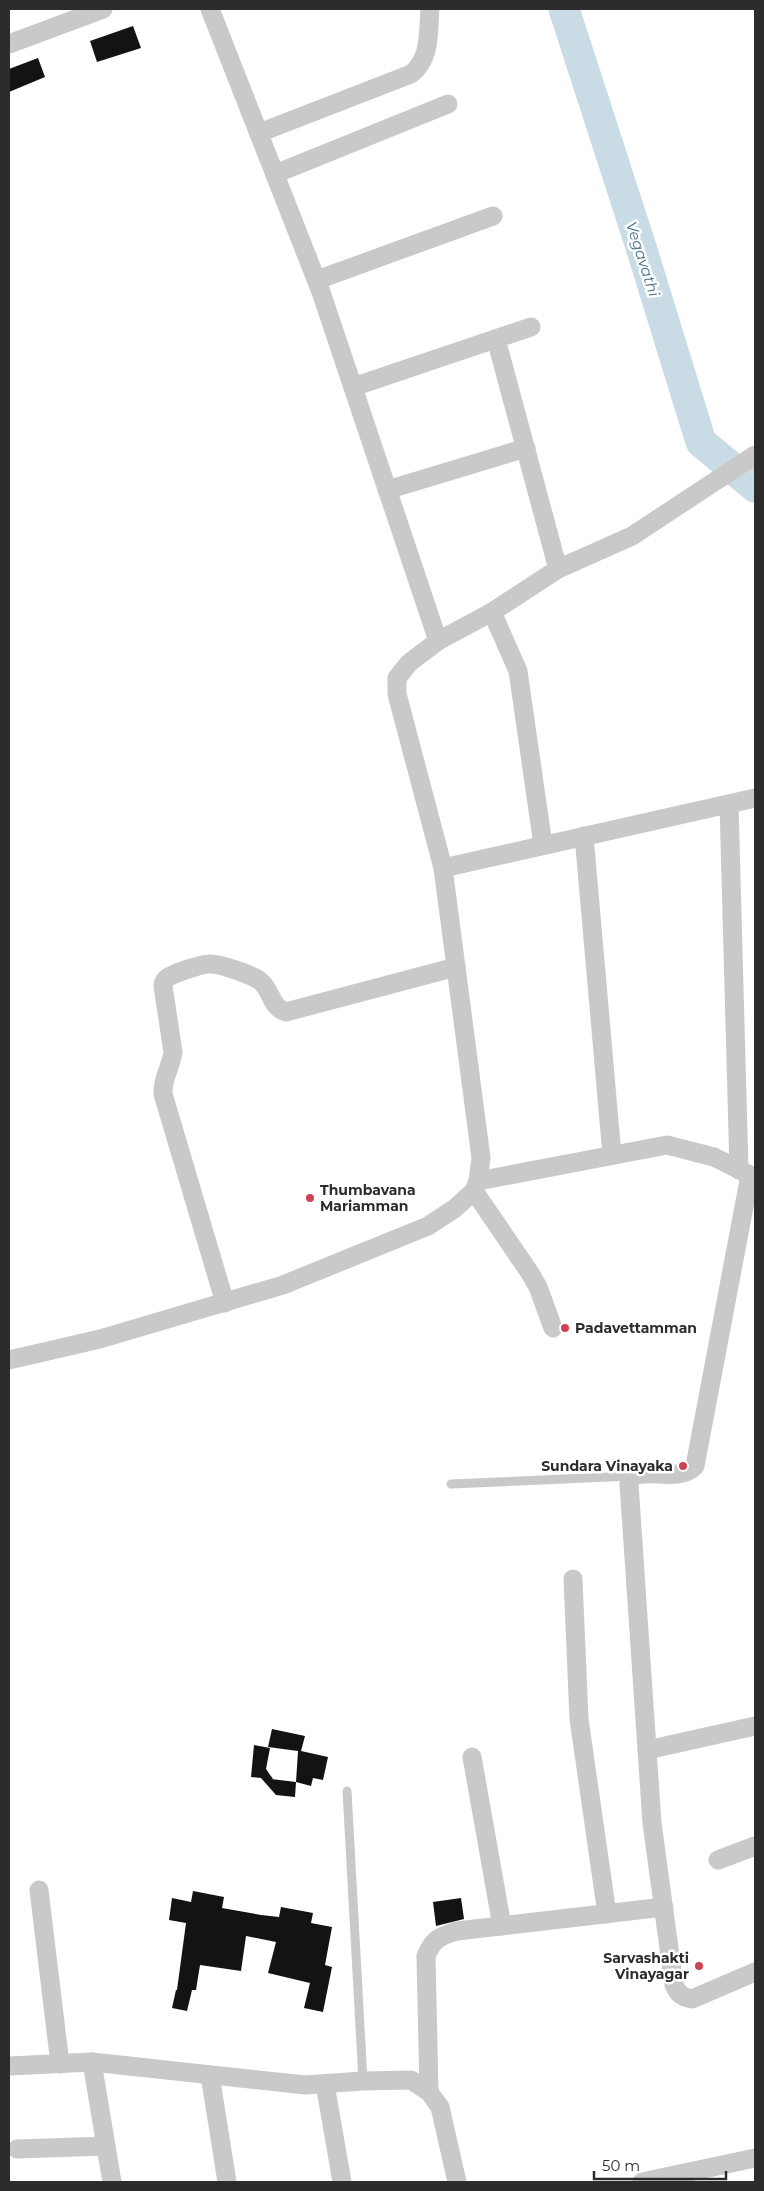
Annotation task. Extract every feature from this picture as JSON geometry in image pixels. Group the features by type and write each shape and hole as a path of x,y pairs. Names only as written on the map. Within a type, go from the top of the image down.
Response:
{"street":[{"path":"210,9 317,280 438,641"},
{"path":"259,133 411,74 422,63 426,54 430,9"},
{"path":"9,44 91,11"},
{"path":"275,174 448,104"},
{"path":"317,280 493,216"},
{"path":"353,387 531,327"},
{"path":"496,339 558,569"},
{"path":"388,490 526,448"},
{"path":"9,1360 100,1339 282,1286 428,1226 454,1209 476,1186 481,1158 443,868 397,694 397,678 409,662 438,641 492,612 558,569 632,536 754,456"},
{"path":"492,612 518,671 543,845"},
{"path":"443,868 755,798"},
{"path":"729,804 748,1174 695,1466 689,1472 680,1474 642,1473 632,1476 628,1484 652,1824 674,1985 678,1993 685,1998 692,1999 755,1972"},
{"path":"584,836 612,1156"},
{"path":"225,1302 163,1094 162,1085 172,1062 173,1052 163,986 165,980 169,976 202,965 215,964 259,980 265,986 274,1006 286,1012 456,967"},
{"path":"476,1186 667,1145 714,1157 748,1174"},
{"path":"476,1186 538,1287 553,1328"},
{"path":"573,1579 579,1719 607,1914"},
{"path":"647,1750 755,1726"},
{"path":"472,1757 502,1926"},
{"path":"718,1860 755,1846"},
{"path":"39,1890 60,2064"},
{"path":"429,2092 426,1956 431,1944 442,1936 456,1931 664,1907"},
{"path":"92,2062 112,2182"},
{"path":"9,2066 92,2062 305,2085 411,2080 429,2092 440,2107 457,2182"},
{"path":"210,2075 227,2182"},
{"path":"325,2084 342,2182"},
{"path":"17,2149 106,2146"},
{"path":"642,2182 755,2158"}],"lane":[{"path":"451,1484 632,1476"},
{"path":"347,1791 363,2081"}],"building":[{"path":"133,26 141,48 97,62 90,41"},
{"path":"38,58 45,77 9,92 9,69"},
{"path":"272,1729 305,1736 301,1751 328,1757 323,1780 313,1778 311,1786 296,1782 298,1751 268,1747"},
{"path":"254,1745 270,1748 266,1769 273,1779 271,1779 296,1782 295,1797 276,1795 261,1778 251,1777"},
{"path":"193,1891 224,1897 222,1908 279,1917 281,1907 313,1913 311,1923 332,1927 325,1965 332,1967 323,2012 304,2008 310,1983 268,1973 276,1942 246,1936 241,1971 200,1965 196,1990 192,1990 187,2011 172,2008 177,1990 186,1923 169,1920 172,1898 191,1902"},
{"path":"461,1898 464,1919 436,1926 433,1902"}],"waterway":[{"name":"Vegavathi","path":"564,9 641,247 701,442 755,487"}],"place":[{"name":"Thumbavana Mariamman","path":"310,1198"},
{"name":"Padavettamman","path":"565,1328"},
{"name":"Sundara Vinayaka","path":"683,1466"},
{"name":"Sarvashakti Vinayagar","path":"699,1966"}]}
